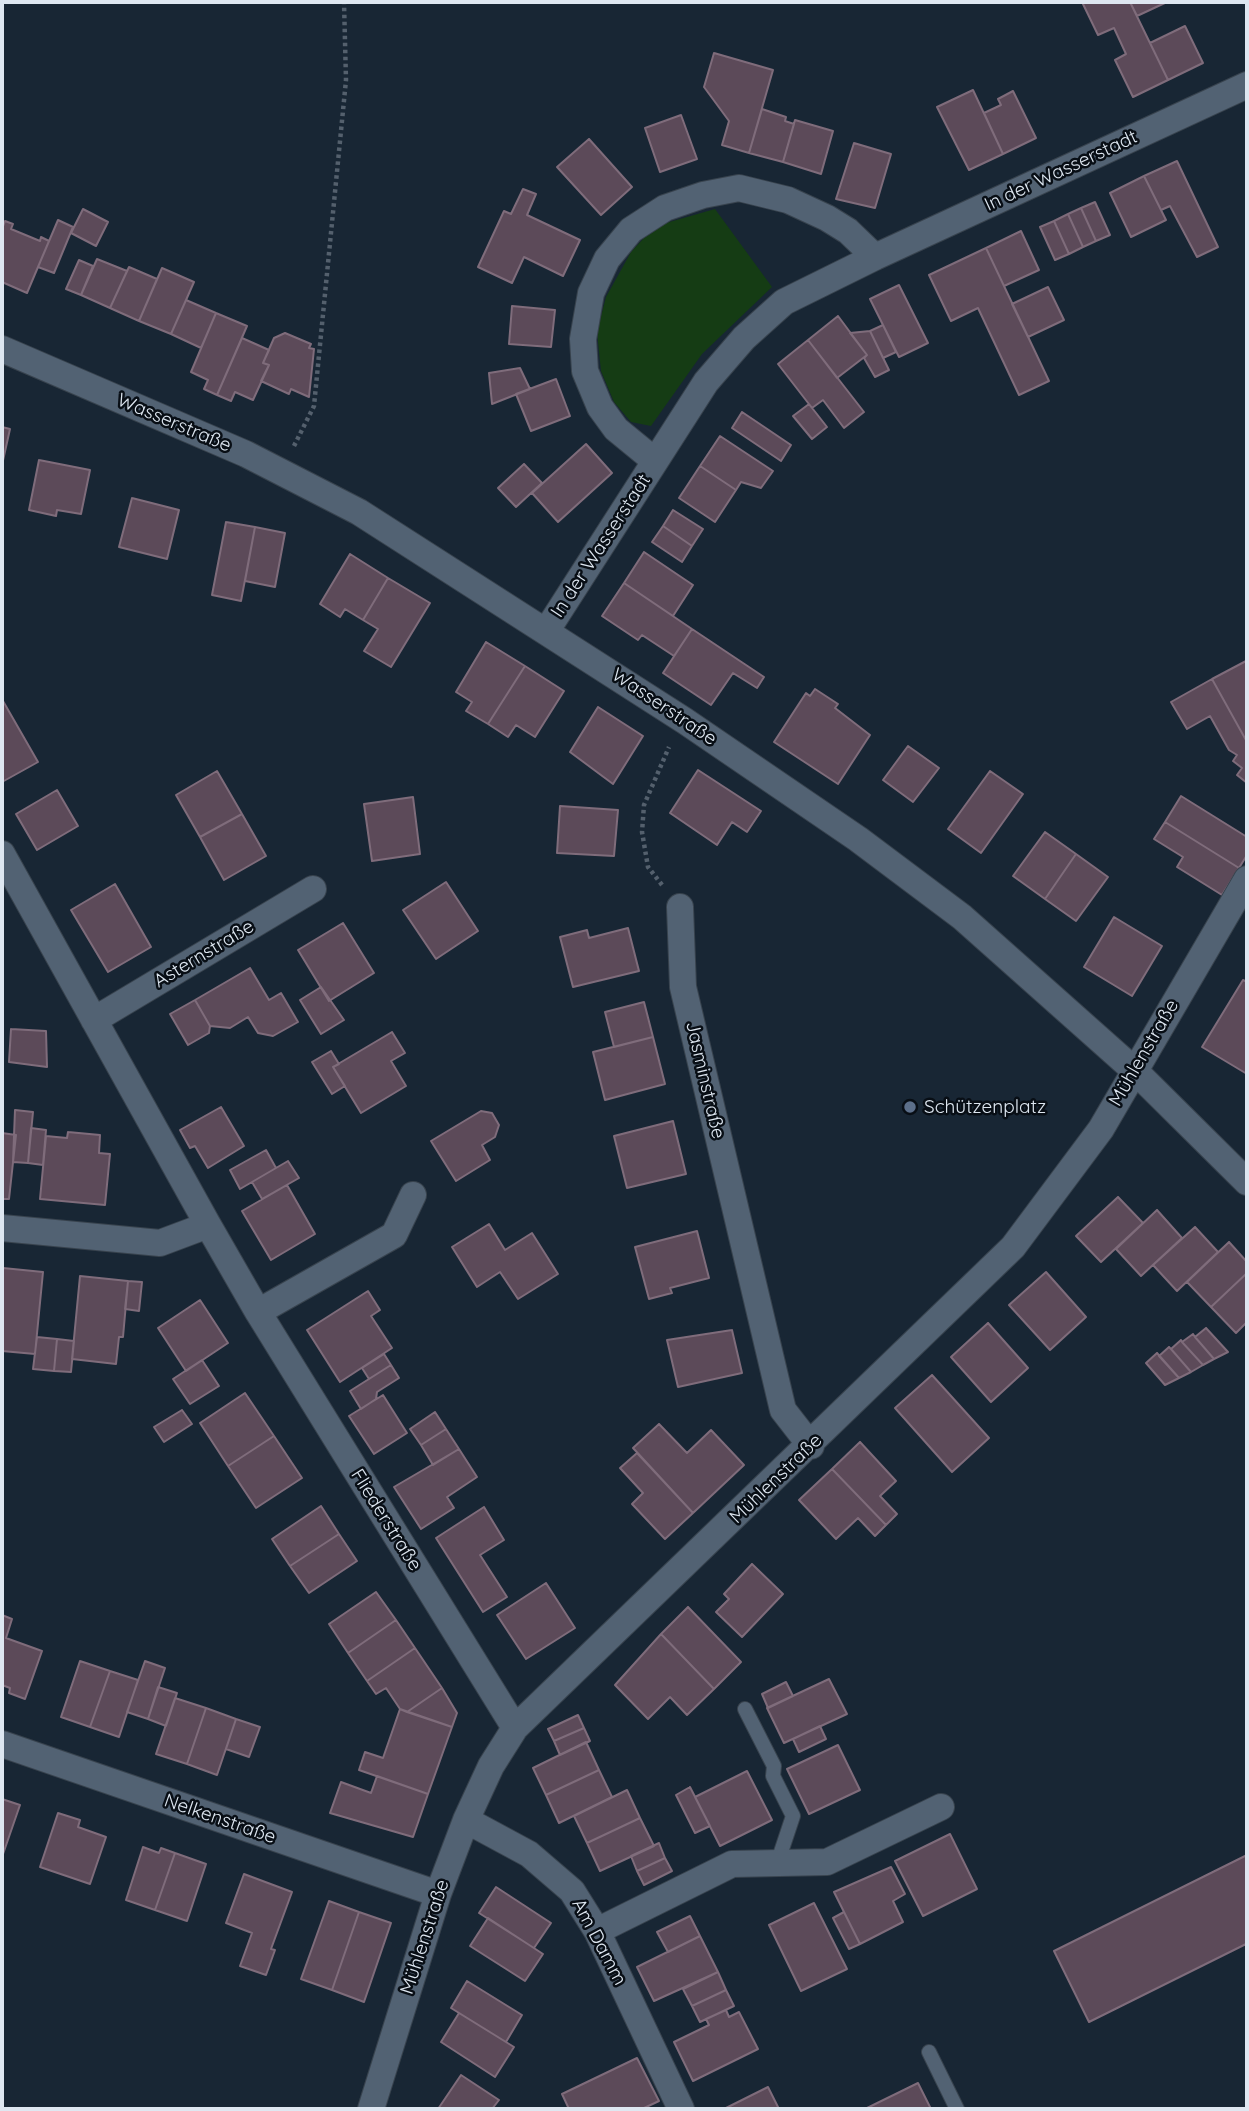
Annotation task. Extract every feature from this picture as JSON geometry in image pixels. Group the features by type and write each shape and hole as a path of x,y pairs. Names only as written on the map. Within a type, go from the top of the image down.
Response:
{"street":[{"name":"In der Wasserstadt","path":"547,630 706,382 744,338 785,302 875,257 1247,85"},
{"name":"In der Wasserstadt","path":"655,461 616,429 600,407 585,371 583,339 591,293 607,259 631,230 665,208 704,195 739,188 788,200 827,218 848,231 875,257"},
{"name":"Wasserstraße","path":"2,349 281,471 359,512 547,630 685,721 858,839 962,916 1134,1070 1247,1182"},
{"path":"2,854 208,1224 160,1243 2,1228"},
{"name":"Mühlenstraße","path":"371,2109 438,1894 466,1820 492,1766 515,1728 811,1446 1013,1247 1101,1129 1247,879"},
{"name":"Asternstraße","path":"94,1020 313,889"},
{"name":"Jasminstraße","path":"680,907 683,987 783,1410 811,1446"},
{"path":"258,1312 394,1235 413,1195"},
{"name":"Fliederstraße","path":"208,1224 258,1312 515,1728"},
{"name":"Nelkenstraße","path":"2,1744 438,1894"},
{"path":"597,1931 732,1864 827,1862 941,1807"},
{"name":"Am Damm","path":"466,1820 529,1854 572,1891 597,1931 681,2109"}],"lane":[{"path":"745,1709 774,1766 773,1776 793,1816 777,1864"},
{"path":"929,2052 957,2109"}],"path":[{"path":"281,471 314,406 346,80 344,2"},
{"path":"680,907 648,867 642,832 647,794 685,721"}],"green space":[{"path":"715,209 772,287 702,354 651,426 631,422 614,402 601,371 597,332 606,297 631,252 644,238 666,223"}],"building":[{"path":"1082,2 1130,2 1168,80 1133,97 1115,60 1126,54 1114,28 1098,35"},
{"path":"1130,2 1167,2 1137,16"},
{"path":"1185,26 1203,63 1168,80 1150,43"},
{"path":"714,53 773,70 749,153 722,145 729,121 704,87"},
{"path":"973,90 1003,154 969,170 937,107"},
{"path":"1013,91 1036,138 1003,154 984,113 1001,105 998,99"},
{"path":"762,109 786,117 785,121 794,124 783,162 749,153"},
{"path":"681,115 697,159 660,172 645,128"},
{"path":"795,120 833,131 821,174 783,162"},
{"path":"589,139 632,187 601,215 557,167"},
{"path":"854,143 891,154 875,208 836,199"},
{"path":"1177,161 1218,247 1197,257 1170,206 1161,210 1144,176"},
{"path":"1144,176 1166,220 1131,237 1110,193"},
{"path":"523,189 536,194 527,215 580,240 563,276 524,257 512,283 478,267 504,211 511,214"},
{"path":"1095,202 1110,235 1096,241 1081,208"},
{"path":"1081,208 1096,241 1083,247 1068,214"},
{"path":"83,209 108,222 96,246 71,233"},
{"path":"1068,214 1083,247 1069,254 1054,221"},
{"path":"58,220 73,227 54,273 38,267"},
{"path":"5,221 13,224 11,229 40,241 41,237 49,241 27,293 2,282 2,229"},
{"path":"1054,221 1069,254 1055,260 1040,227"},
{"path":"1021,231 1039,270 1004,286 986,248"},
{"path":"986,248 1049,381 1019,395 978,308 951,321 929,275"},
{"path":"97,259 127,271 110,308 81,295"},
{"path":"79,260 93,266 81,295 66,289"},
{"path":"129,267 157,279 139,321 110,308"},
{"path":"162,268 194,282 171,334 139,321"},
{"path":"899,285 928,343 899,357 870,299"},
{"path":"1048,287 1064,320 1028,337 1012,304"},
{"path":"186,300 216,313 201,348 171,334"},
{"path":"512,306 555,310 551,347 509,344"},
{"path":"216,313 247,326 217,395 204,389 208,380 191,372"},
{"path":"838,316 867,355 837,378 808,340"},
{"path":"883,325 896,352 883,358 870,331"},
{"path":"870,331 889,370 875,377 864,358 867,355 850,333"},
{"path":"285,333 311,344 309,348 314,349 309,397 291,389 289,394 261,381 269,365 263,363 274,338"},
{"path":"242,338 269,350 263,363 269,365 253,400 235,392 231,401 217,395"},
{"path":"808,340 864,412 844,428 823,400 812,408 778,364"},
{"path":"520,368 530,389 492,404 489,373"},
{"path":"556,379 570,416 531,431 516,394"},
{"path":"809,404 827,427 812,439 793,416"},
{"path":"742,412 791,445 781,461 732,428"},
{"path":"2,427 10,429 2,465"},
{"path":"720,436 773,471 761,488 741,482 736,490 700,466"},
{"path":"586,444 612,473 558,522 532,493"},
{"path":"39,460 90,470 81,514 57,510 56,516 29,510"},
{"path":"524,464 542,483 516,507 498,488"},
{"path":"700,466 736,490 715,522 679,498"},
{"path":"132,498 179,510 167,559 119,547"},
{"path":"673,510 703,529 692,546 663,526"},
{"path":"226,522 255,527 241,601 212,595"},
{"path":"663,526 692,546 682,562 652,542"},
{"path":"255,527 285,533 275,587 245,581"},
{"path":"644,552 693,585 673,616 624,583"},
{"path":"350,554 388,578 363,620 345,609 340,617 320,604"},
{"path":"388,578 430,603 391,667 364,651 378,629 363,620"},
{"path":"624,583 692,629 674,656 642,635 638,640 602,616"},
{"path":"692,629 764,677 757,688 733,673 711,705 663,673"},
{"path":"486,642 525,666 488,724 466,711 472,702 456,692"},
{"path":"1246,661 1247,664 1247,742 1212,679"},
{"path":"525,666 564,691 535,737 516,725 508,737 488,724"},
{"path":"1212,679 1247,742 1247,783 1237,775 1242,768 1233,761 1237,755 1229,750 1210,716 1187,729 1171,702"},
{"path":"815,689 838,704 835,708 870,735 838,784 774,742 806,693 810,696"},
{"path":"2,702 38,762 2,782"},
{"path":"598,707 643,736 613,784 570,752"},
{"path":"908,746 939,768 913,802 883,780"},
{"path":"698,770 761,811 747,832 732,822 717,845 670,813"},
{"path":"217,771 242,814 200,837 176,795"},
{"path":"990,771 1023,794 981,853 948,829"},
{"path":"57,790 78,826 37,850 16,814"},
{"path":"1181,796 1247,837 1247,855 1239,868 1165,822"},
{"path":"413,797 420,854 372,861 364,804"},
{"path":"560,806 618,810 614,856 557,853"},
{"path":"242,814 266,856 224,880 200,837"},
{"path":"1165,822 1239,868 1222,895 1177,867 1183,857 1154,839"},
{"path":"1045,832 1076,854 1045,899 1013,876"},
{"path":"1076,854 1108,877 1076,921 1045,899"},
{"path":"446,882 478,931 436,959 403,910"},
{"path":"115,884 151,947 108,972 71,910"},
{"path":"1114,917 1162,946 1132,996 1084,967"},
{"path":"343,923 374,973 329,1001 298,950"},
{"path":"628,928 639,971 573,987 560,937 587,930 589,938"},
{"path":"250,968 269,1000 281,993 298,1022 273,1036 258,1033 248,1017 230,1028 210,1026 195,1000"},
{"path":"1243,980 1247,982 1247,1074 1202,1047"},
{"path":"321,987 344,1020 321,1034 300,1000"},
{"path":"195,1000 210,1026 209,1033 188,1045 170,1014"},
{"path":"644,1002 653,1037 614,1047 605,1012"},
{"path":"11,1029 46,1031 47,1067 9,1062"},
{"path":"392,1032 405,1053 391,1061 406,1086 361,1113 333,1067"},
{"path":"653,1037 665,1084 605,1100 593,1052"},
{"path":"331,1051 339,1064 333,1067 345,1086 332,1094 312,1062"},
{"path":"221,1107 244,1146 208,1168 195,1146 190,1148 180,1130"},
{"path":"15,1110 33,1112 28,1163 13,1162"},
{"path":"481,1111 492,1113 499,1125 495,1137 482,1145 490,1160 456,1181 431,1141"},
{"path":"673,1121 686,1174 627,1188 614,1136"},
{"path":"31,1128 46,1130 43,1165 28,1163"},
{"path":"68,1132 100,1135 99,1153 110,1154 105,1205 40,1199 46,1136 67,1138"},
{"path":"2,1133 16,1135 9,1199 2,1199"},
{"path":"266,1150 276,1168 240,1189 230,1170"},
{"path":"288,1161 299,1178 262,1199 252,1182"},
{"path":"287,1185 315,1234 271,1260 242,1211"},
{"path":"1118,1197 1143,1223 1101,1262 1076,1236"},
{"path":"1157,1210 1182,1238 1141,1276 1116,1249"},
{"path":"489,1224 505,1250 532,1233 558,1274 518,1299 500,1272 477,1287 452,1247"},
{"path":"1195,1227 1218,1252 1177,1291 1153,1265"},
{"path":"697,1231 709,1278 670,1288 672,1293 649,1299 635,1247"},
{"path":"1229,1242 1247,1262 1247,1273 1211,1307 1187,1282"},
{"path":"3,1268 43,1272 35,1354 2,1351"},
{"path":"1046,1272 1086,1317 1050,1350 1009,1305"},
{"path":"1247,1273 1247,1322 1236,1333 1211,1307"},
{"path":"80,1276 128,1281 123,1337 119,1337 116,1364 72,1359"},
{"path":"128,1281 142,1282 139,1311 125,1309"},
{"path":"368,1291 380,1310 371,1316 392,1348 340,1382 307,1330"},
{"path":"200,1300 228,1343 186,1371 158,1328"},
{"path":"988,1323 1028,1368 991,1402 951,1357"},
{"path":"1206,1328 1228,1352 1214,1359 1195,1337"},
{"path":"732,1330 742,1373 678,1387 667,1340"},
{"path":"1193,1334 1214,1359 1203,1365 1182,1342"},
{"path":"37,1337 57,1339 54,1371 33,1369"},
{"path":"57,1339 74,1341 71,1372 54,1371"},
{"path":"1181,1340 1203,1365 1191,1372 1171,1349"},
{"path":"1169,1347 1191,1372 1179,1378 1159,1356"},
{"path":"1157,1353 1179,1378 1165,1385 1146,1363"},
{"path":"384,1354 391,1365 369,1379 362,1368"},
{"path":"202,1360 219,1386 190,1404 173,1379"},
{"path":"391,1365 399,1378 377,1392 376,1399 361,1409 350,1391"},
{"path":"932,1375 989,1438 952,1472 895,1408"},
{"path":"245,1393 274,1436 228,1466 200,1423"},
{"path":"383,1395 407,1433 374,1454 349,1416"},
{"path":"182,1410 192,1424 164,1442 154,1427"},
{"path":"435,1412 446,1429 421,1445 410,1429"},
{"path":"659,1424 687,1453 711,1430 744,1465 693,1513 633,1448"},
{"path":"446,1429 459,1449 433,1465 421,1445"},
{"path":"274,1436 302,1478 256,1508 228,1466"},
{"path":"860,1442 896,1481 880,1496 897,1514 886,1525 832,1469"},
{"path":"459,1449 477,1477 447,1497 454,1508 421,1529 394,1487"},
{"path":"637,1453 693,1513 665,1539 632,1504 643,1493 620,1468"},
{"path":"832,1469 886,1525 875,1536 858,1518 836,1539 799,1500"},
{"path":"321,1506 339,1534 290,1566 272,1539"},
{"path":"484,1507 504,1540 480,1555 507,1597 483,1612 436,1538"},
{"path":"339,1534 357,1561 309,1593 290,1566"},
{"path":"752,1564 783,1594 742,1637 716,1612 729,1599 724,1594"},
{"path":"546,1583 575,1628 526,1659 497,1615"},
{"path":"376,1592 396,1620 348,1653 329,1624"},
{"path":"688,1607 741,1662 714,1689 661,1634"},
{"path":"2,1615 12,1619 6,1638 42,1651 25,1699 9,1693 10,1688 2,1685"},
{"path":"396,1620 415,1648 367,1681 348,1653"},
{"path":"661,1634 714,1689 687,1715 670,1697 648,1719 615,1685"},
{"path":"415,1648 442,1688 407,1712 400,1709 386,1688 376,1694 367,1681"},
{"path":"80,1661 110,1671 90,1727 61,1717"},
{"path":"145,1661 165,1668 148,1719 127,1712"},
{"path":"110,1671 138,1680 119,1737 90,1727"},
{"path":"829,1679 847,1714 784,1743 767,1708"},
{"path":"786,1682 793,1696 768,1708 762,1694"},
{"path":"158,1687 177,1693 166,1726 148,1719"},
{"path":"442,1688 457,1713 452,1727 407,1712"},
{"path":"175,1698 206,1708 187,1764 156,1754"},
{"path":"206,1708 236,1719 217,1775 187,1764"},
{"path":"400,1709 452,1727 428,1794 359,1770 365,1752 383,1758"},
{"path":"578,1715 584,1728 554,1741 548,1729"},
{"path":"236,1719 260,1727 249,1757 226,1749"},
{"path":"820,1726 826,1739 799,1752 793,1739"},
{"path":"584,1728 590,1741 560,1755 554,1741"},
{"path":"586,1742 599,1770 546,1795 533,1768"},
{"path":"838,1745 860,1790 809,1814 787,1769"},
{"path":"599,1770 612,1797 559,1823 546,1795"},
{"path":"747,1771 772,1820 720,1846 695,1797"},
{"path":"377,1776 428,1794 413,1837 330,1813 341,1782 371,1793"},
{"path":"690,1787 710,1826 695,1833 676,1795"},
{"path":"627,1790 640,1818 587,1843 574,1816"},
{"path":"2,1799 20,1805 2,1857"},
{"path":"58,1813 80,1820 78,1827 106,1837 90,1884 40,1867"},
{"path":"640,1818 654,1846 600,1871 587,1843"},
{"path":"950,1834 977,1889 923,1916 895,1861"},
{"path":"659,1843 665,1858 637,1871 631,1856"},
{"path":"143,1847 159,1853 161,1848 175,1853 155,1910 126,1900"},
{"path":"175,1853 206,1864 187,1921 155,1910"},
{"path":"1247,1855 1247,1948 1246,1944 1089,2022 1054,1951"},
{"path":"665,1858 672,1871 644,1885 637,1871"},
{"path":"891,1867 905,1894 893,1901 903,1922 860,1944 834,1892"},
{"path":"244,1874 292,1892 271,1949 275,1950 266,1975 240,1966 252,1933 226,1923"},
{"path":"496,1887 551,1923 534,1948 479,1913"},
{"path":"329,1901 359,1912 332,1990 301,1979"},
{"path":"814,1903 847,1969 801,1991 769,1925"},
{"path":"359,1912 391,1923 364,2002 332,1990"},
{"path":"844,1912 860,1944 849,1949 833,1918"},
{"path":"690,1916 700,1936 668,1952 657,1932"},
{"path":"488,1918 543,1954 525,1981 470,1946"},
{"path":"700,1936 718,1972 654,2001 637,1967"},
{"path":"718,1972 726,1990 692,2006 683,1989"},
{"path":"467,1981 522,2015 506,2042 451,2008"},
{"path":"726,1990 734,2006 700,2022 692,2006"},
{"path":"726,2010 729,2017 739,2012 758,2049 693,2081 674,2042 709,2025 706,2019"},
{"path":"459,2013 514,2047 495,2077 441,2042"},
{"path":"637,2058 659,2101 642,2109 569,2109 562,2094"},
{"path":"461,2075 499,2100 492,2109 438,2109"},
{"path":"918,2083 931,2109 865,2109"},
{"path":"768,2087 779,2109 724,2109"}],"place":[{"name":"Schützenplatz","path":"910,1107"}]}
